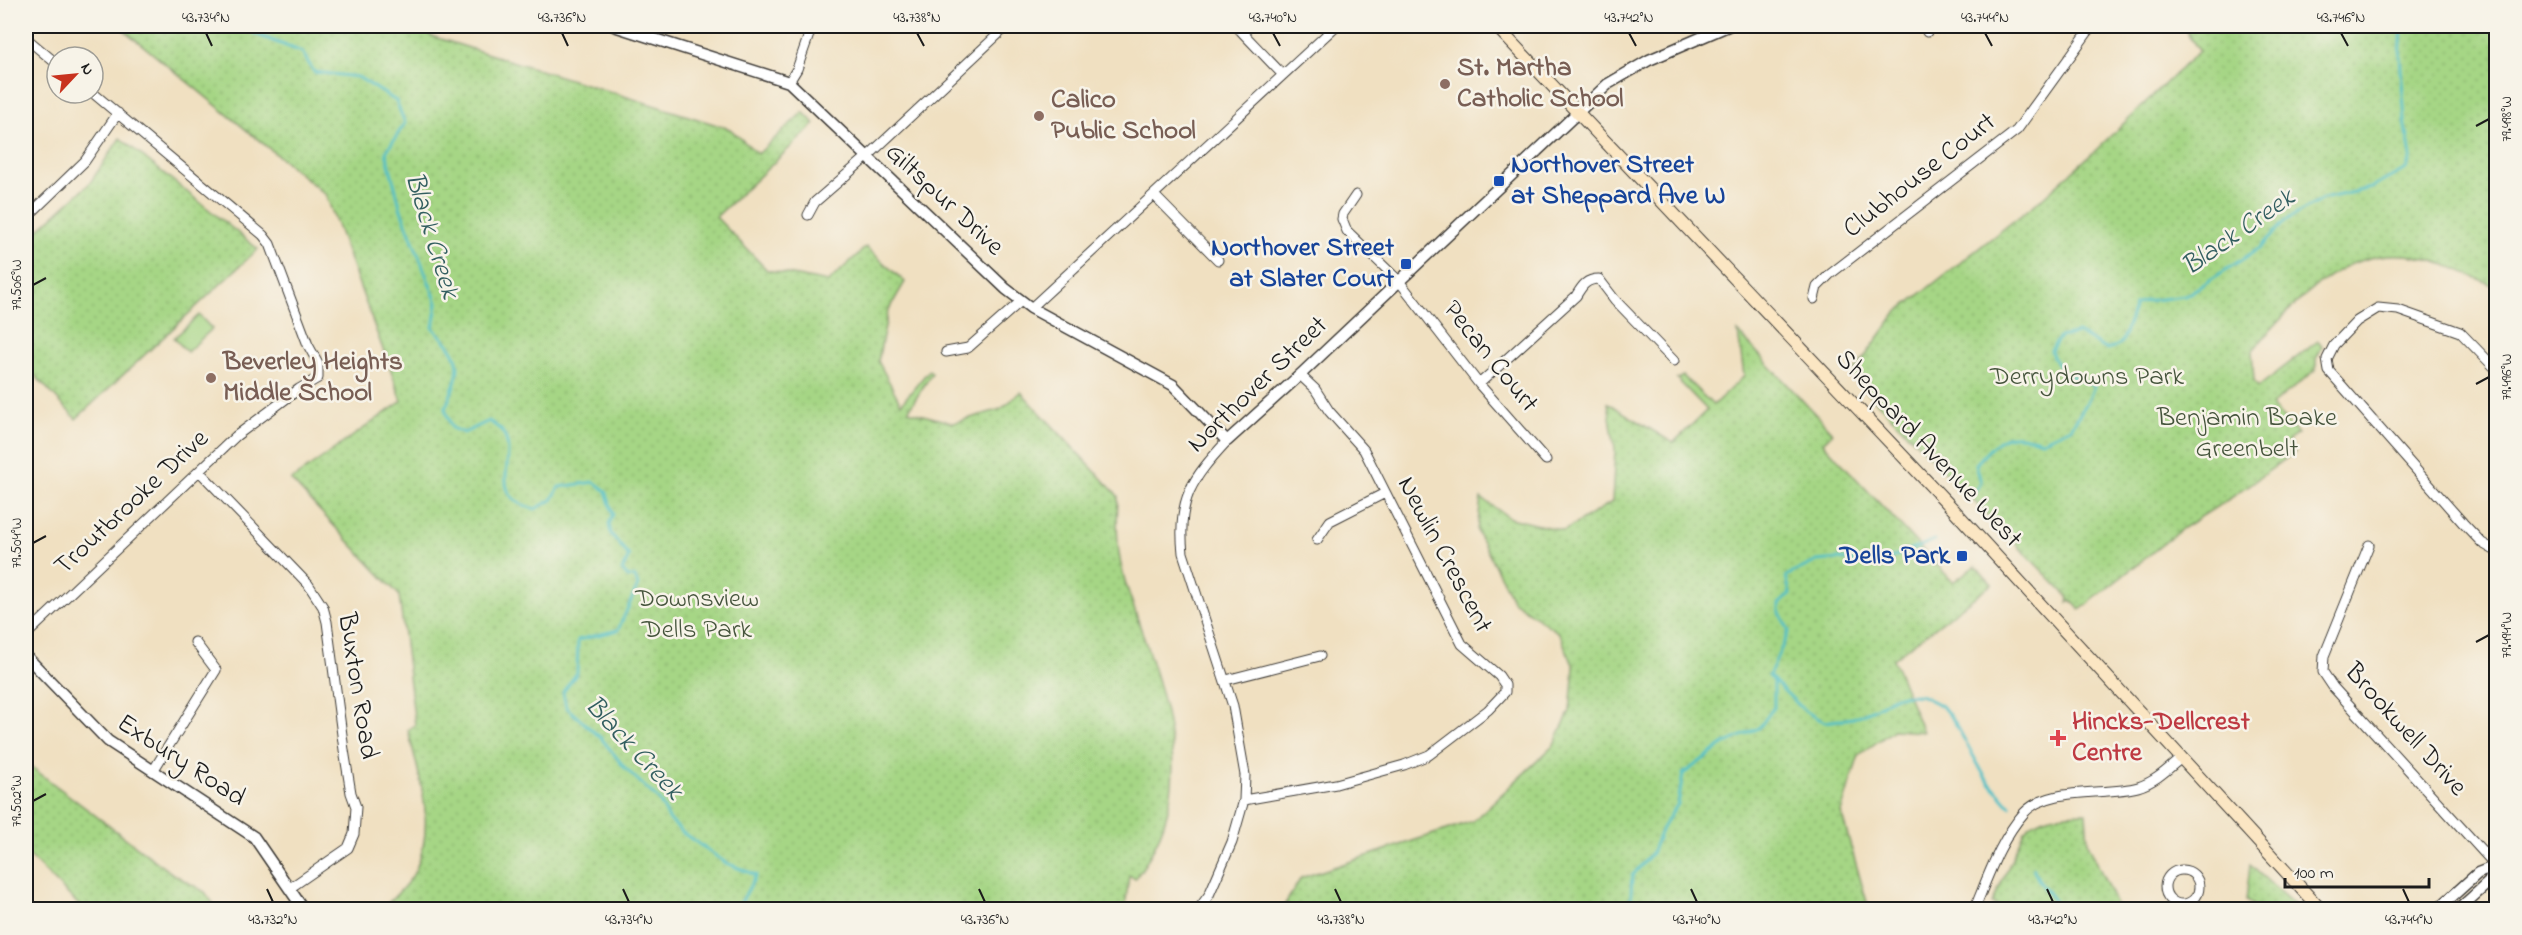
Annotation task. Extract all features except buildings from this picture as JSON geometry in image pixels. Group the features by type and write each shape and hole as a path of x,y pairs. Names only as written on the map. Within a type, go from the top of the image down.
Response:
{"main road":[{"name":"Sheppard Avenue West","path":"1496,26 1952,508 2318,908"}],"street":[{"name":"Giltspur Drive","path":"614,26 789,82 1026,305 1173,385 1227,441"},
{"path":"789,82 797,69 812,26"},
{"path":"808,215 815,202 867,157 1007,26"},
{"path":"1236,26 1283,75"},
{"path":"946,352 968,348 1026,305 1155,195 1336,26"},
{"name":"Northover Street","path":"1198,909 1209,896 1226,857 1244,800 1245,775 1226,680 1183,553 1181,529 1186,496 1193,480 1227,441 1620,75 1728,26"},
{"name":"Clubhouse Court","path":"1814,299 1817,287 1828,275 2017,130 2092,26"},
{"path":"26,38 45,54"},
{"name":"Troutbrooke Drive","path":"26,634 236,436 299,389 315,382 320,369 308,345 270,244 263,235 105,103"},
{"path":"26,218 85,161 118,113"},
{"path":"1155,195 1218,261"},
{"name":"Pecan Court","path":"1356,195 1343,214 1342,219 1347,231 1399,281 1479,384 1546,460"},
{"path":"1479,384 1576,296 1587,281 1592,279 1599,279 1615,300 1674,361"},
{"path":"2496,369 2460,332 2391,309 2378,309 2357,321 2334,345 2327,359 2329,371 2463,523 2482,543 2496,551"},
{"name":"Newlin Crescent","path":"1244,800 1336,784 1404,765 1429,755 1488,710 1505,692 1505,685 1499,676 1462,644 1364,450 1329,411 1315,389 1300,375"},
{"name":"Buxton Road","path":"199,471 308,584 323,607 327,622 343,743 351,793 356,807 354,834 348,848 290,888"},
{"path":"1317,540 1330,521 1385,493"},
{"name":"Brookwell Drive","path":"2369,545 2324,656 2323,672 2333,687 2496,866"},
{"path":"153,771 216,670 195,642"},
{"name":"Exbury Road","path":"26,656 98,733 153,771 246,829 304,909"},
{"path":"1226,680 1320,656"},
{"path":"1974,909 2007,835 2026,811 2046,800 2060,796 2138,787 2156,779 2180,759"},
{"path":"2437,909 2478,873 2496,866"},
{"path":"2458,909 2489,882 2496,866"}],"green space":[{"name":"Downsview Dells Park","path":"119,26 422,26 431,36 730,129 758,154 803,112 815,124 716,217 767,270 828,282 866,247 905,282 888,311 878,361 901,404 929,370 932,373 908,411 953,423 1001,409 1021,392 1118,496 1117,523 1120,560 1159,685 1172,750 1172,782 1167,814 1155,846 1135,879 1129,875 1125,909 388,909 385,906 406,885 415,871 425,836 424,800 408,730 415,725 399,595 291,480 402,401 326,195"},
{"name":"Derrydowns Park","path":"2183,26 2496,26 2496,287 2459,270 2429,260 2392,255 2368,258 2345,267 2324,280 2305,295 2252,351 2254,381 2258,387 2318,341 2322,347 2316,359 2316,370 2271,405 2298,434 2288,441 2295,452 2234,496 2183,528 2080,610 2071,600 2068,602 2069,598 1851,376 1896,313 2039,201 2199,51"},
{"path":"120,138 258,249 76,419 26,366 26,241 90,183"},
{"path":"199,315 212,329 187,352 174,338"},
{"path":"1738,332 1833,433 1823,443 1953,582 1975,566 1992,584 1893,659 1923,732 1894,730 1859,755 1841,812 1869,909 1282,909 1301,878 1473,821 1553,746 1570,711 1574,667 1559,633 1513,601 1477,531 1481,498 1510,518 1564,531 1612,502 1615,450 1608,403 1673,443 1707,410 1677,379 1683,376 1713,405 1744,376"},
{"path":"26,763 173,874 205,892 217,909 83,909 26,853"},
{"path":"2086,813 2088,843 2118,909 2009,910 1992,904 2024,831 2045,818 2061,814"},
{"path":"2250,865 2299,909 2259,909 2246,901"}],"waterway":[{"name":"Black Creek","path":"247,26 255,34 302,52 314,72 358,77 396,101 405,123 386,152 401,210 437,303 433,328 451,349 458,366 455,384 445,409 452,428 464,433 489,421 501,430 507,441 506,485 510,495 519,503 535,509 552,500 559,487 594,482 606,491 613,514 609,524 611,534 629,556 622,570 628,577 635,577 638,585 618,630 578,640 577,673 563,692 566,707 601,738 625,768 659,800 669,819 683,833 726,863 756,875 737,910"},
{"name":"Black Creek","path":"1974,494 1981,483 1976,464 1998,442 2011,436 2042,441 2071,428 2089,399 2094,386 2066,374 2057,365 2051,350 2060,337 2078,333 2106,349 2117,346 2122,342 2135,305 2146,301 2185,296 2260,248 2286,220 2323,199 2371,188 2406,169 2411,157 2405,121 2400,57 2402,26"},
{"path":"1935,540 1873,565 1839,559 1817,561 1786,576 1790,594 1779,604 1779,611 1789,631 1769,676 1806,712 1825,722 1853,718 1895,696 1920,695 1942,706 1954,721 1985,777 2010,806"},
{"name":"Black Creek","path":"1630,910 1632,876 1652,853 1662,828 1678,804 1683,774 1724,744 1759,728 1774,707 1774,680"},
{"path":"2033,868 2038,879 2061,910"}],"place":[{"name":"St. Martha Catholic School","path":"1445,84"},
{"name":"Calico Public School","path":"1039,116"},
{"name":"Northover Street at Sheppard Ave W","path":"1499,181"},
{"name":"Northover Street at Slater Court","path":"1406,264"},
{"name":"Beverley Heights Middle School","path":"211,378"},
{"name":"Dells Park","path":"1962,556"},
{"name":"Hincks-Dellcrest Centre","path":"2058,738"}],"park label":[{"name":"Benjamin Boake Greenbelt","path":"2247,434"}]}
